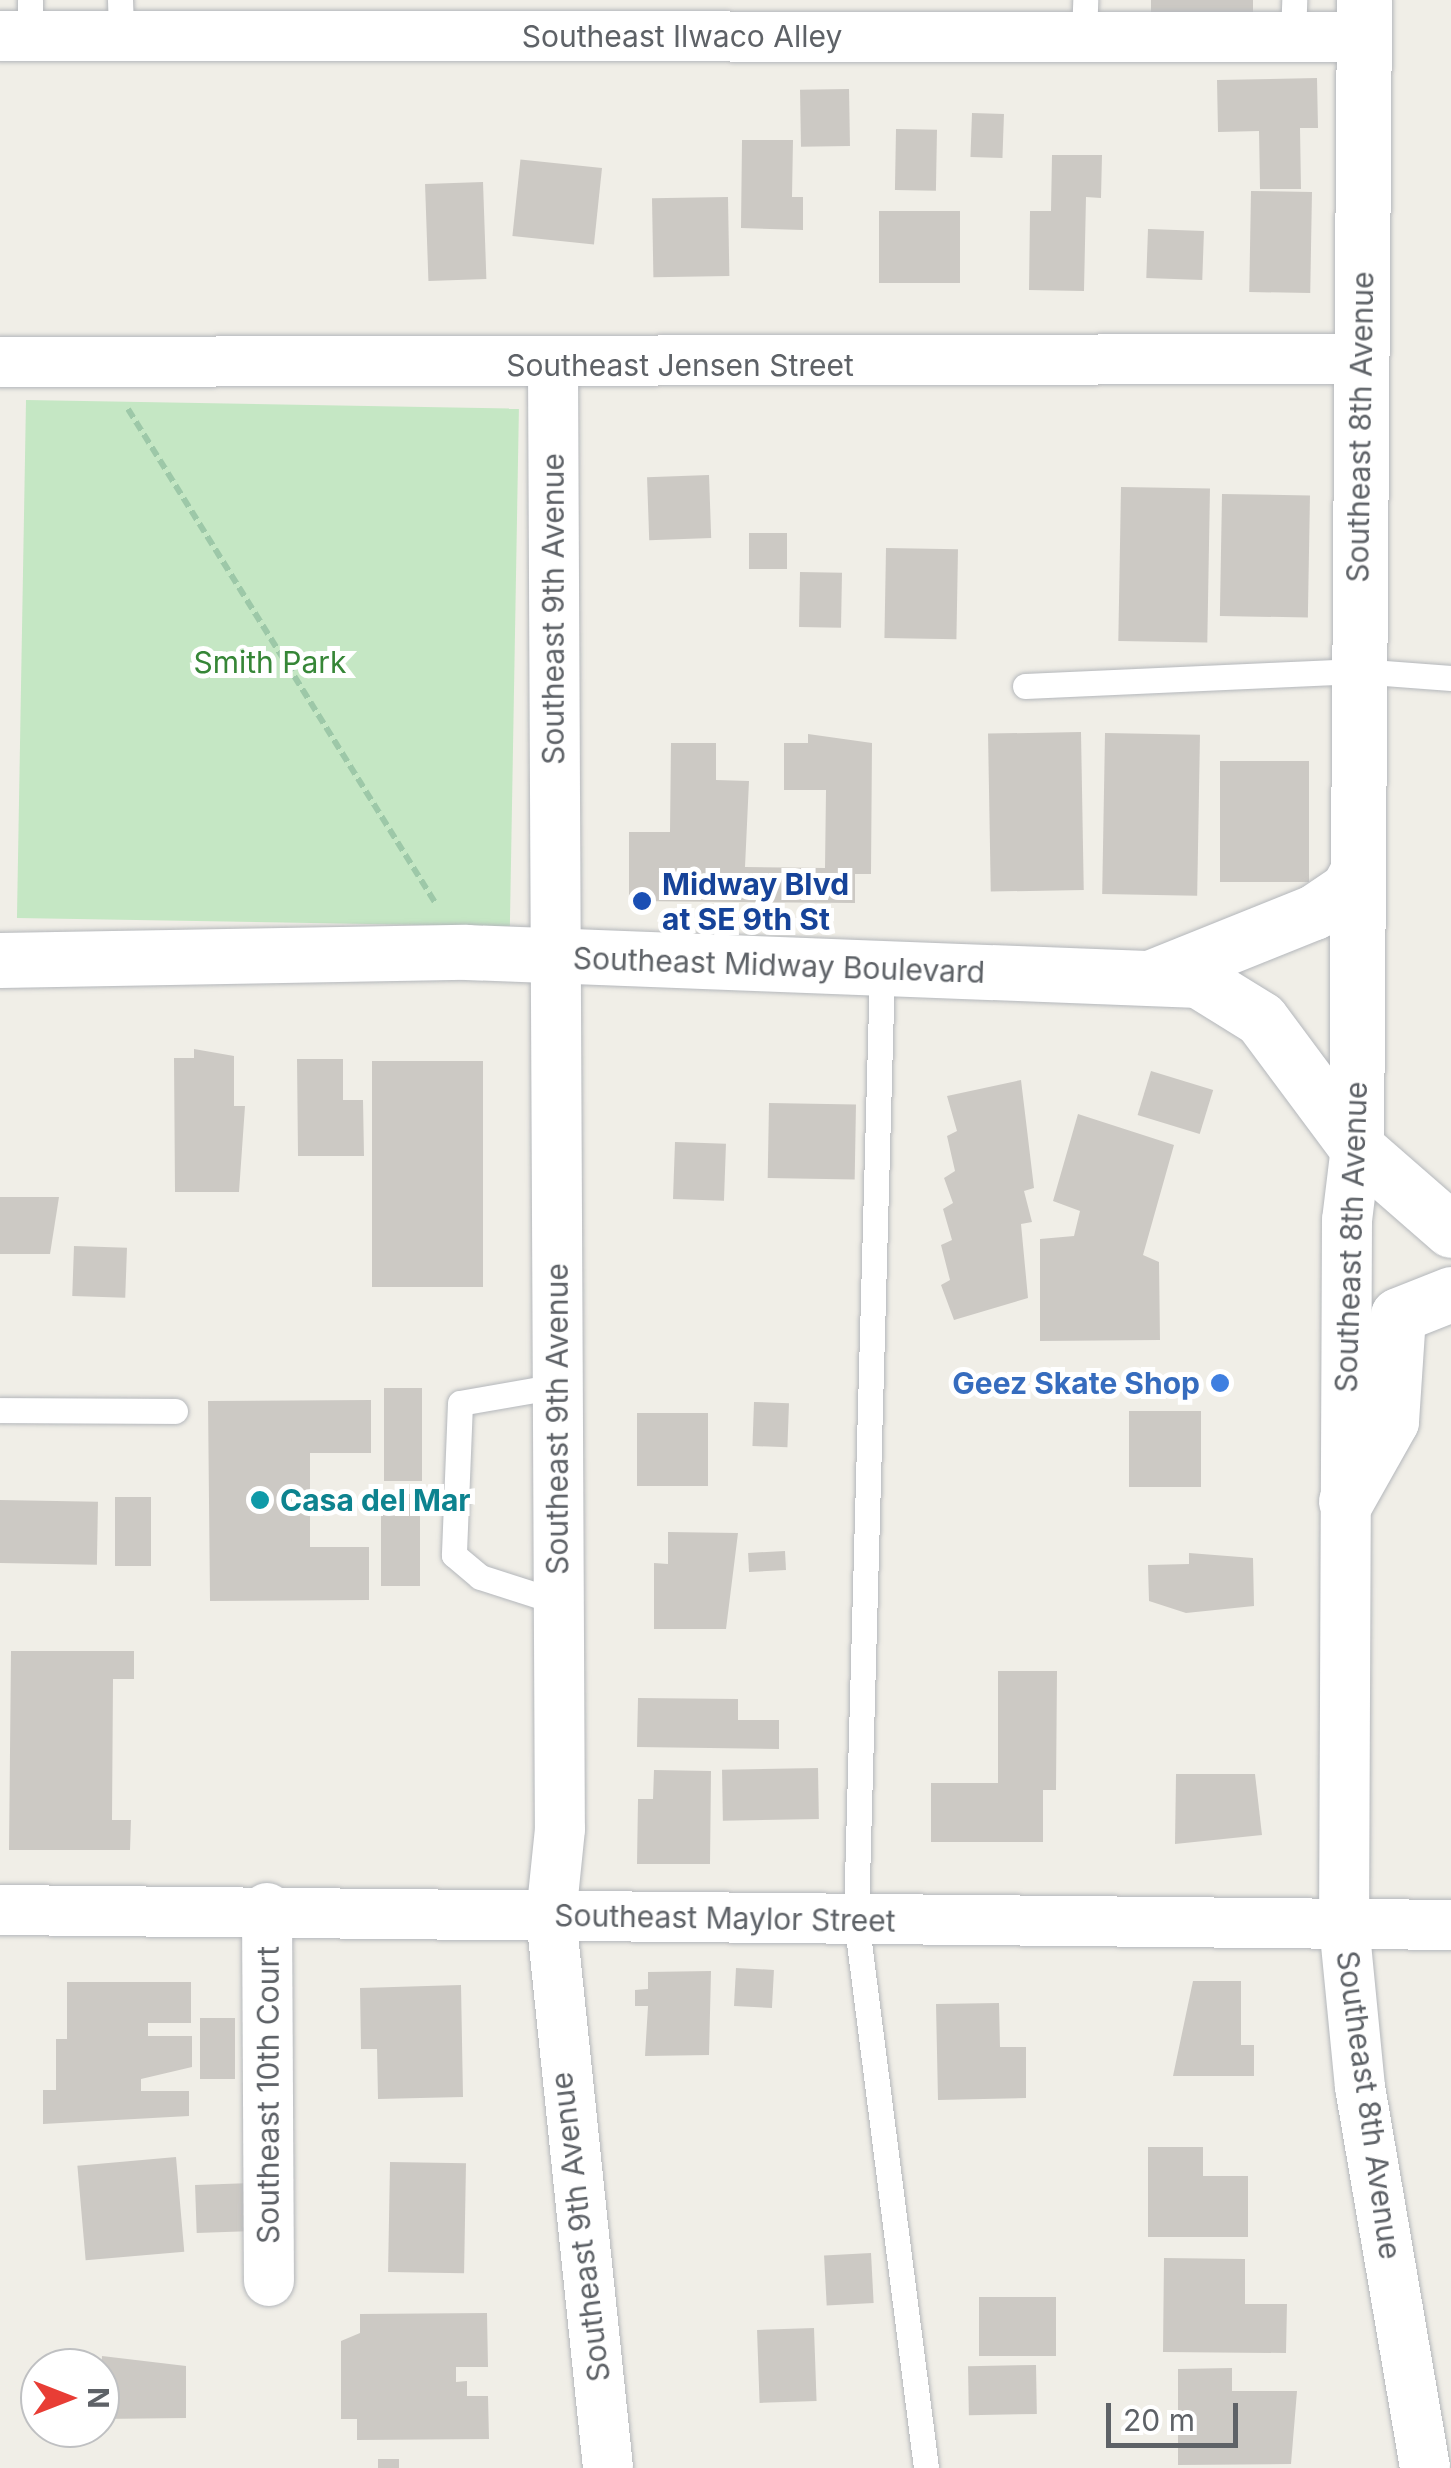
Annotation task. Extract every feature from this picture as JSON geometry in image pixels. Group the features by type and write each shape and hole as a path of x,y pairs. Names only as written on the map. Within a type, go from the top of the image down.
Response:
{"street":[{"name":"Southeast Ilwaco Alley","path":"20,24 120,18 1365,18"},
{"name":"Southeast 8th Avenue","path":"1365,18 1356,1147 1346,1220 1344,1924 1360,2088 1425,2468"},
{"name":"Southeast Jensen Street","path":"0,362 553,367 1360,358"},
{"name":"Southeast 9th Avenue","path":"553,367 558,1602 551,1916 608,2468"},
{"path":"1149,978 1314,912 1348,889 1358,870"},
{"name":"Southeast Midway Boulevard","path":"0,960 466,952 1198,980 1261,1019 1356,1147 1451,1230"},
{"path":"1346,1501 1391,1420 1398,1315 1451,1294"},
{"name":"Southeast Maylor Street","path":"0,1910 267,1908 551,1916 1451,1925"},
{"name":"Southeast 10th Court","path":"267,1908 269,2281"}],"lane":[{"path":"1025,686 1358,671 1451,678"},
{"path":"882,969 856,1919 926,2468"},
{"path":"557,1386 460,1403 454,1555 480,1577 558,1602"},
{"path":"0,1410 175,1411"}],"path":[{"path":"97,360 466,952"}],"green space":[{"name":"Smith Park","path":"26,400 519,409 510,927 17,918"}],"building":[{"path":"1151,0 1253,0 1253,14 1151,14"},
{"path":"1317,78 1318,128 1300,128 1301,189 1260,189 1259,131 1218,132 1217,80"},
{"path":"849,89 850,146 801,147 800,90"},
{"path":"972,113 1004,114 1002,158 970,157"},
{"path":"896,129 937,130 936,191 895,190"},
{"path":"742,140 793,140 792,197 803,197 803,230 741,228"},
{"path":"1052,155 1102,155 1101,198 1086,197 1084,291 1029,290 1030,211 1051,211"},
{"path":"520,159 602,168 594,245 512,236"},
{"path":"483,182 486,279 428,281 425,184"},
{"path":"1251,191 1312,192 1310,293 1249,292"},
{"path":"728,197 729,276 653,277 652,198"},
{"path":"879,211 960,211 960,283 879,283"},
{"path":"1148,229 1204,231 1202,280 1146,278"},
{"path":"709,475 711,538 649,540 647,477"},
{"path":"1121,487 1210,489 1207,643 1118,641"},
{"path":"1222,494 1310,496 1308,618 1220,616"},
{"path":"749,533 787,533 787,569 749,569"},
{"path":"886,548 958,549 956,639 884,638"},
{"path":"800,572 842,573 841,628 799,627"},
{"path":"1081,732 1084,890 991,892 988,734"},
{"path":"1105,733 1200,735 1197,896 1102,894"},
{"path":"808,734 872,743 871,874 855,874 855,903 629,901 629,832 670,832 671,743 716,743 716,780 749,781 745,867 825,868 826,790 784,790 784,743 808,743"},
{"path":"1220,761 1309,761 1309,882 1220,882"},
{"path":"194,1049 234,1056 234,1106 245,1106 239,1192 175,1192 174,1058 194,1058"},
{"path":"297,1059 343,1059 343,1100 363,1100 364,1156 298,1156"},
{"path":"372,1061 483,1061 483,1287 372,1287"},
{"path":"1151,1071 1213,1090 1200,1134 1138,1115"},
{"path":"1021,1080 1034,1188 1024,1191 1032,1222 1021,1224 1028,1298 954,1320 941,1285 950,1280 941,1245 952,1240 943,1209 953,1203 944,1178 955,1171 947,1136 957,1131 947,1096"},
{"path":"769,1103 856,1105 855,1180 768,1178"},
{"path":"1078,1114 1174,1145 1143,1255 1159,1262 1160,1340 1040,1341 1040,1239 1074,1236 1080,1211 1053,1201"},
{"path":"675,1142 726,1144 724,1201 673,1199"},
{"path":"0,1197 59,1197 50,1254 0,1254"},
{"path":"74,1246 127,1248 125,1298 72,1296"},
{"path":"384,1388 422,1388 422,1481 384,1481"},
{"name":"Casa del Mar","path":"371,1400 371,1453 310,1453 310,1547 369,1547 369,1600 210,1601 208,1401"},
{"path":"754,1402 789,1403 787,1447 752,1446"},
{"path":"1129,1411 1201,1411 1201,1487 1129,1487"},
{"path":"637,1413 708,1413 708,1486 637,1486"},
{"path":"381,1494 420,1494 420,1586 381,1586"},
{"path":"115,1497 151,1497 151,1566 115,1566"},
{"path":"0,1500 98,1502 97,1565 0,1563"},
{"path":"668,1532 738,1533 726,1629 654,1629 654,1563 668,1564"},
{"path":"785,1551 786,1570 749,1572 748,1553"},
{"path":"1189,1553 1253,1558 1254,1606 1186,1613 1149,1601 1148,1565 1189,1564"},
{"path":"11,1651 134,1651 134,1679 113,1679 112,1820 131,1820 130,1850 9,1850"},
{"path":"998,1671 1057,1671 1056,1790 1043,1790 1043,1842 931,1842 931,1783 998,1783"},
{"path":"638,1698 738,1699 738,1720 779,1720 779,1749 637,1747"},
{"path":"818,1768 819,1819 723,1821 722,1770"},
{"path":"654,1770 711,1771 710,1864 637,1864 638,1799 653,1799"},
{"path":"1176,1774 1255,1774 1262,1835 1175,1844"},
{"path":"736,1968 774,1970 772,2008 734,2006"},
{"path":"711,1971 709,2055 645,2056 648,2006 635,2006 635,1990 648,1989 648,1972"},
{"path":"1193,1981 1241,1981 1241,2045 1254,2045 1254,2076 1173,2076"},
{"path":"67,1982 191,1982 191,2023 148,2023 148,2036 192,2036 192,2067 141,2079 141,2091 189,2091 189,2116 43,2124 43,2090 56,2090 56,2039 67,2039"},
{"path":"461,1985 463,2097 378,2099 377,2049 361,2049 360,1988"},
{"path":"999,2003 1000,2047 1026,2047 1026,2098 938,2100 936,2004"},
{"path":"200,2018 235,2018 235,2079 200,2079"},
{"path":"1148,2147 1203,2147 1203,2176 1248,2176 1248,2237 1148,2237"},
{"path":"176,2157 184,2252 86,2260 77,2166"},
{"path":"390,2162 466,2163 464,2273 388,2272"},
{"path":"252,2183 254,2231 197,2233 195,2185"},
{"path":"871,2253 874,2303 827,2305 824,2255"},
{"path":"1164,2258 1245,2259 1245,2304 1287,2304 1286,2353 1163,2352"},
{"path":"979,2297 1056,2297 1056,2356 979,2356"},
{"path":"487,2313 488,2367 456,2367 456,2382 467,2381 467,2396 488,2396 489,2439 357,2440 357,2419 341,2419 341,2341 360,2333 360,2314"},
{"path":"814,2328 817,2401 760,2403 757,2330"},
{"path":"120,2358 186,2366 186,2418 120,2419"},
{"path":"1036,2365 1037,2414 969,2415 968,2366"},
{"path":"1232,2368 1232,2391 1297,2391 1291,2464 1178,2465 1178,2369"},
{"path":"378,2459 399,2459 399,2468 378,2468"}],"place":[{"name":"Midway Blvd at SE 9th St","path":"642,901"},
{"name":"Geez Skate Shop","path":"1220,1383"},
{"name":"Casa del Mar","path":"260,1500"}]}
